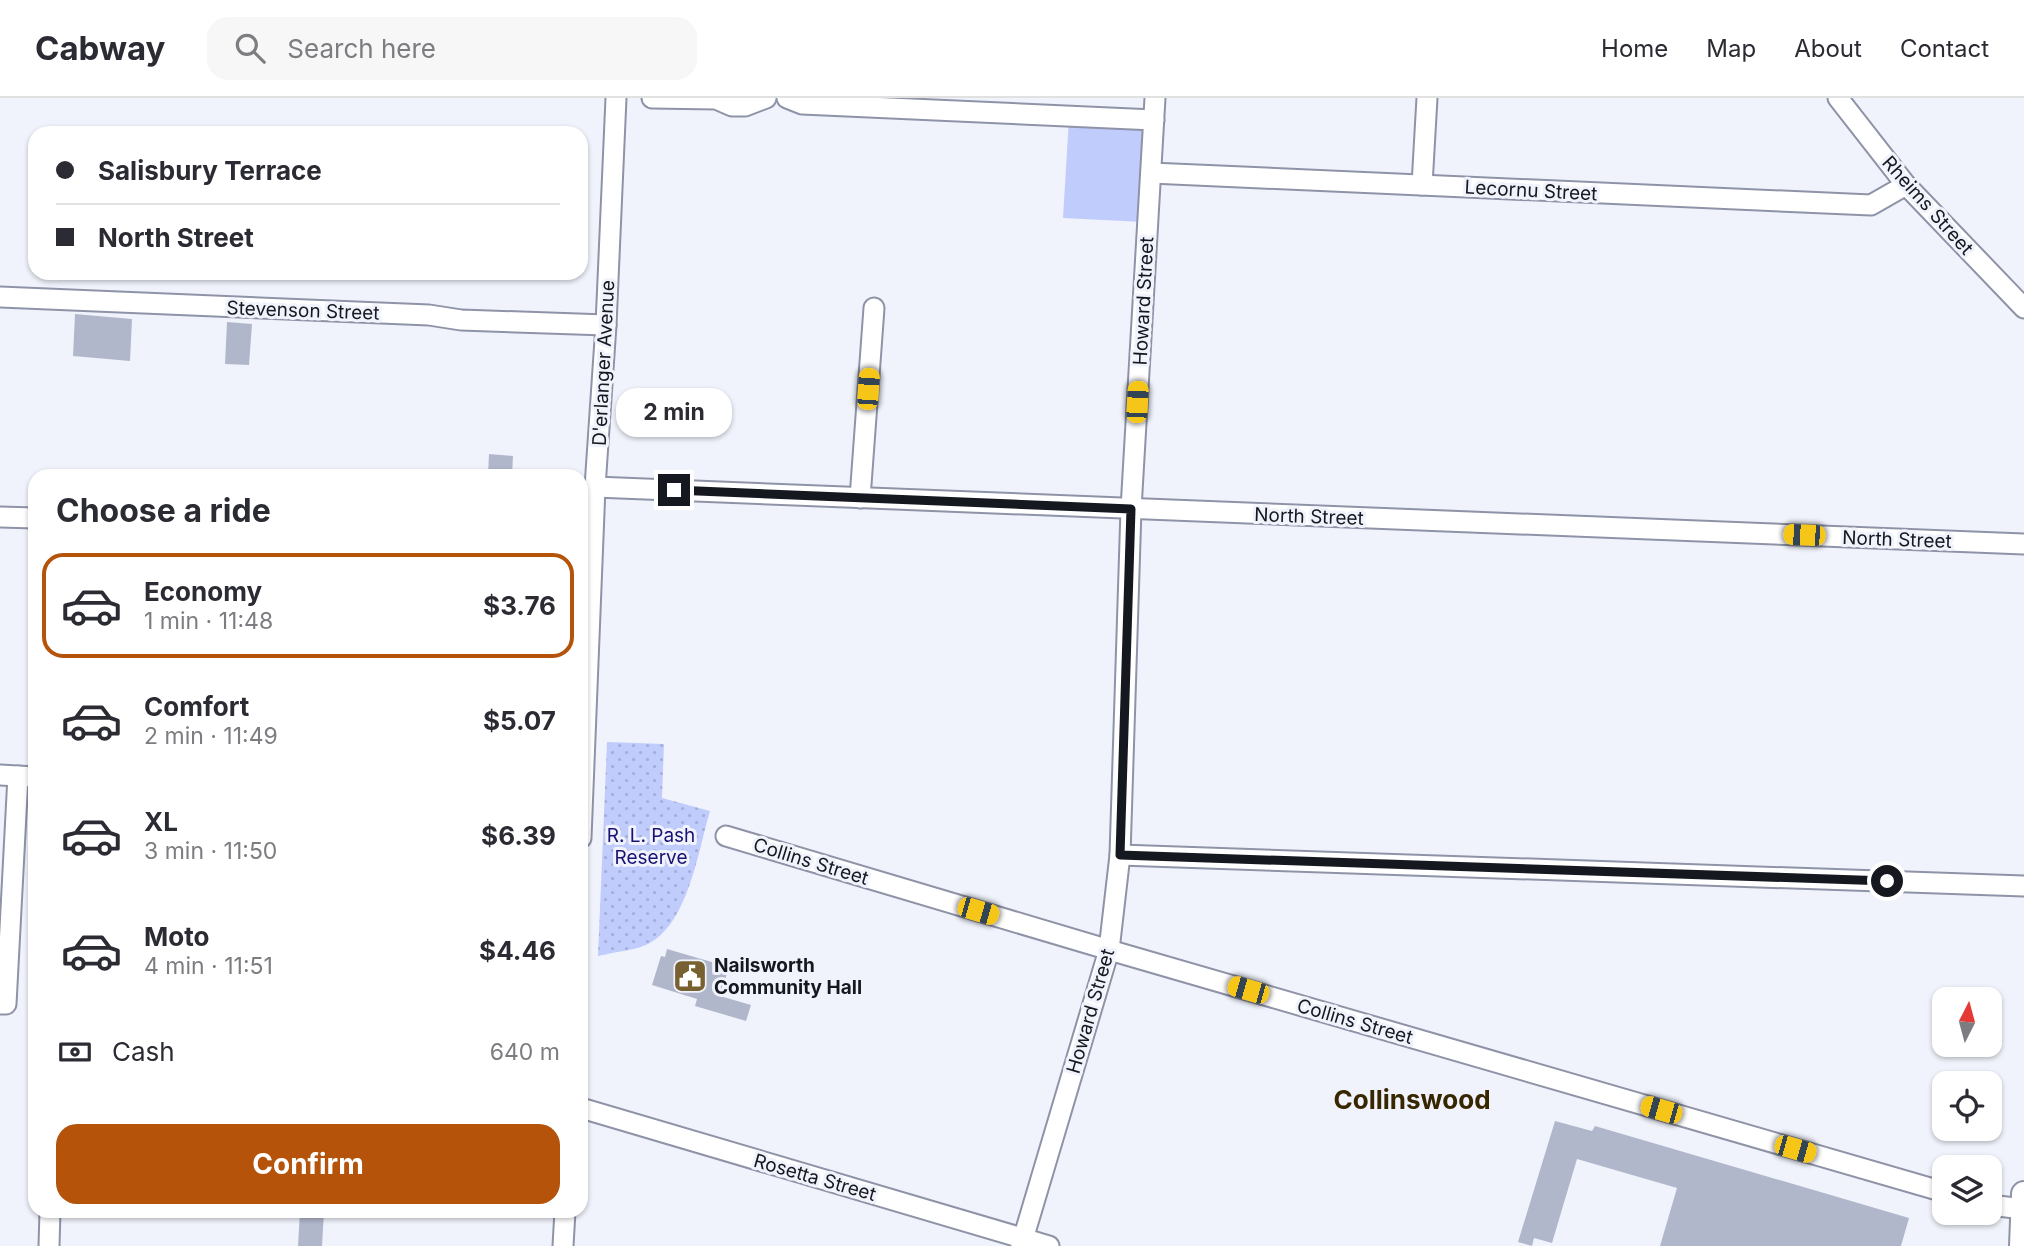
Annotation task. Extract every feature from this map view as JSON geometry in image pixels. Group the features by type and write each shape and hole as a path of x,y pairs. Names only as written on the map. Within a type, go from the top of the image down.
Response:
{"street":[{"name":"D'erlanger Avenue","path":"588,539 595,486 606,326 616,98"},
{"path":"652,98 716,99 732,106 745,106 766,98"},
{"path":"788,98 802,104 1154,120"},
{"name":"Howard Street","path":"1022,1242 1110,950 1120,855 1131,509 1155,98"},
{"path":"1422,185 1427,98"},
{"name":"Rheims Street","path":"1838,98 1906,185 2024,308"},
{"name":"Lecornu Street","path":"1151,173 1871,205 1906,185"},
{"name":"Stevenson Street","path":"0,297 429,315 461,320 606,326"},
{"path":"860,498 874,308"},
{"name":"North Street","path":"595,486 2024,544"},
{"path":"0,517 28,518"},
{"path":"3,1004 18,776"},
{"name":"Collins Street","path":"726,836 1932,1189"},
{"path":"1120,855 2024,886"},
{"name":"Rosetta Street","path":"588,1110 1022,1242 1049,1246"},
{"path":"2002,1204 2023,1201 2022,1246"},
{"path":"49,1246 50,1218"},
{"path":"563,1246 565,1218"}],"green space":[{"path":"1069,118 1149,123 1143,222 1063,218"},
{"name":"R. L. Pash Reserve","path":"607,742 664,744 662,798 710,811 696,866 682,905 672,922 646,945 598,956"}],"building":[{"path":"75,314 132,319 130,361 73,356"},
{"path":"227,322 252,324 249,365 225,364"},
{"path":"489,454 513,456 512,469 488,469"},
{"name":"Nailsworth Community Hall","path":"667,949 729,967 720,996 751,1005 746,1021 695,1006 697,999 652,985 661,956 665,957"},
{"path":"1555,1121 1592,1131 1595,1126 1909,1218 1901,1246 1660,1246 1677,1188 1577,1159 1552,1243 1534,1238 1532,1246 1518,1242"},
{"path":"300,1218 324,1218 322,1246 298,1246"}],"place":[{"name":"Nailsworth Community Hall","path":"690,976"}],"district":[{"name":"Collinswood","path":"1412,1100"}],"route":[{"path":"674,490 1131,509 1120,855 1887,881"}]}
